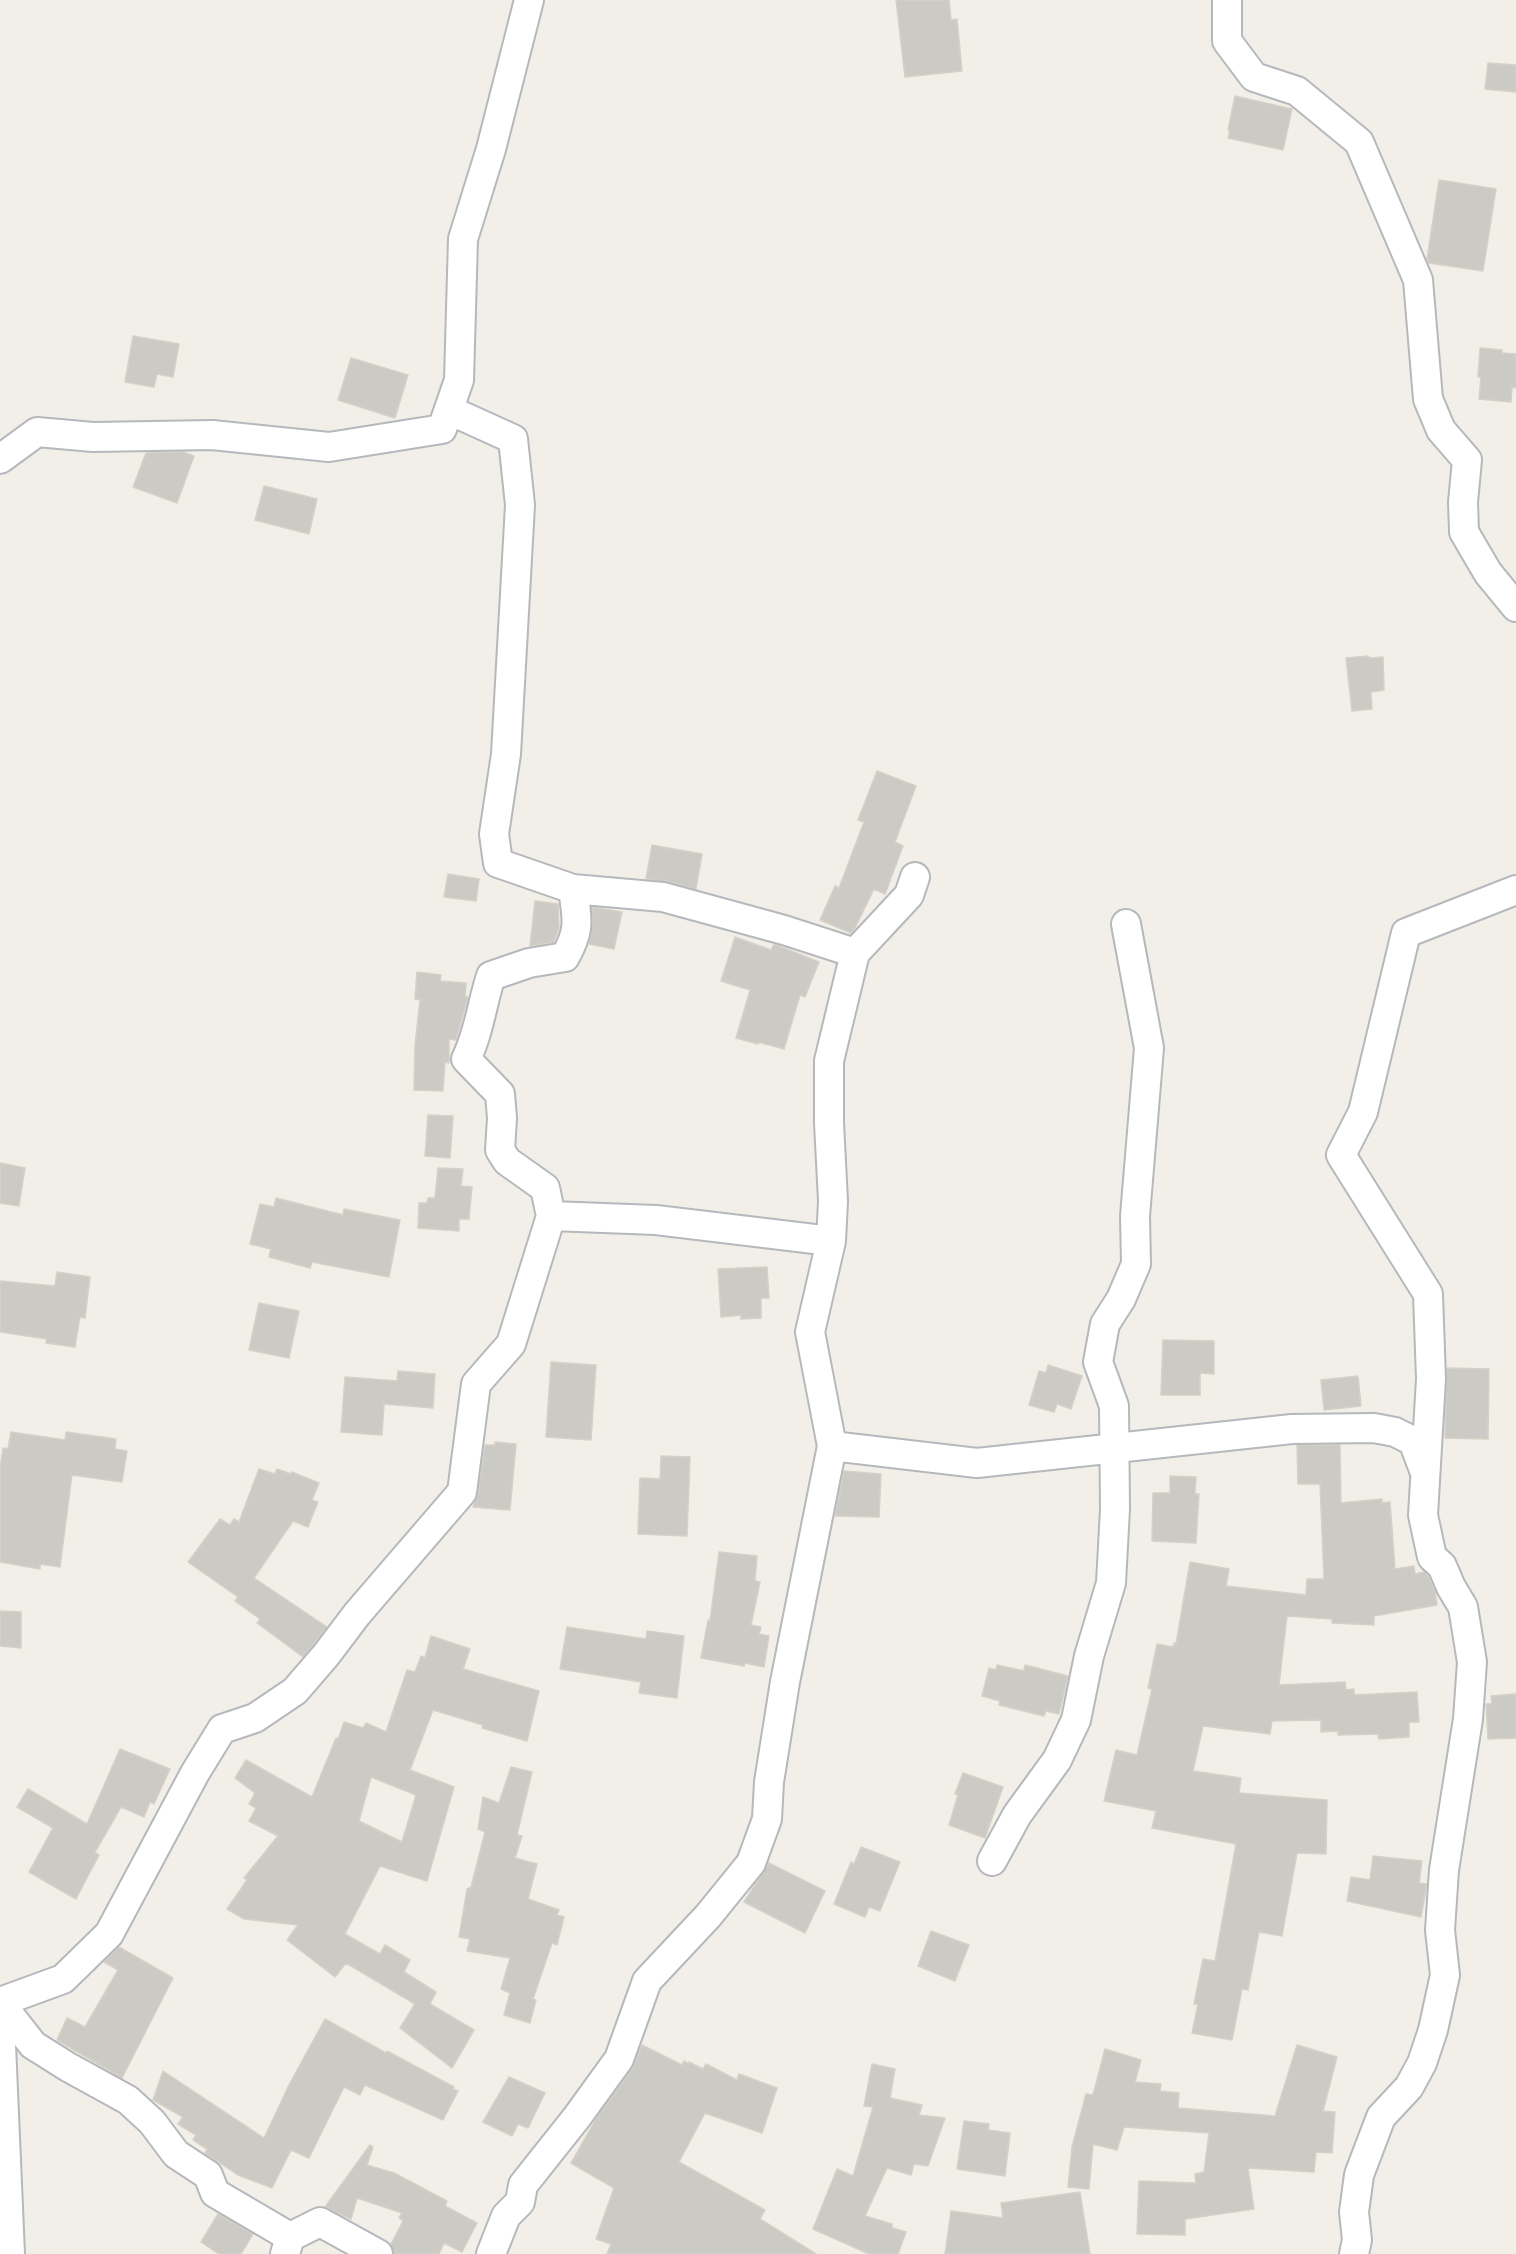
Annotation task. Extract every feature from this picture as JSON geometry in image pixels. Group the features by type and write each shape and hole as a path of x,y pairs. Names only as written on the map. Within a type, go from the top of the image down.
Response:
{"street":[{"path":"0,459 37,432 93,437 212,435 329,447 442,429 459,380 462,239 491,149 529,0"},
{"path":"1227,0 1227,41 1254,77 1297,92 1359,142 1418,280 1428,399 1441,430 1467,460 1463,502 1464,532 1488,573 1516,607"},
{"path":"449,410 513,440 520,505 506,753 494,834 498,863 573,889 663,897 784,930 855,954"},
{"path":"491,2254 506,2216 520,2202 523,2185 571,2126 619,2060 647,1981 708,1916 751,1863 766,1819 769,1782 785,1682 832,1446 810,1332 831,1241 833,1201 829,1061 855,954 909,895 915,878"},
{"path":"378,2254 320,2222 287,2245 215,2193 208,2175 176,2154 152,2122 128,2100 33,2045 0,2003 63,1979 109,1934 195,1773 222,1729 255,1718 295,1691 326,1656 357,1614 462,1492 476,1384 511,1344 551,1216 545,1188 507,1161 500,1150 502,1118 500,1094 466,1059 491,976 529,963 565,957 574,942 578,924 573,889"},
{"path":"1354,2254 1357,2240 1354,2212 1359,2175 1381,2117 1409,2087 1422,2063 1433,2030 1445,1975 1440,1930 1444,1870 1468,1719 1472,1662 1463,1606 1450,1587 1442,1566 1432,1557 1423,1515 1431,1379 1428,1294 1341,1155 1363,1112 1406,933 1516,890"},
{"path":"992,1861 1017,1815 1057,1760 1076,1720 1089,1656 1111,1583 1115,1509 1114,1406 1098,1362 1105,1324 1121,1299 1136,1264 1135,1216 1149,1048 1126,924"},
{"path":"551,1216 656,1220 831,1241"},
{"path":"832,1446 977,1463 1292,1429 1374,1428 1395,1432 1413,1441 1424,1470"},
{"path":"0,2021 10,2254"}],"building":[{"path":"896,0 949,0 951,20 957,19 962,71 905,77"},
{"path":"1488,63 1516,65 1516,92 1485,89"},
{"path":"1235,96 1292,109 1283,150 1228,138"},
{"path":"1439,180 1496,189 1483,271 1429,263 1427,259"},
{"path":"133,336 179,344 173,377 157,374 154,387 125,382"},
{"path":"1480,348 1516,354 1516,388 1512,387 1511,402 1479,399"},
{"path":"351,358 408,375 395,418 338,400"},
{"path":"183,452 194,456 177,503 133,487 146,453"},
{"path":"264,486 317,499 309,534 255,520"},
{"path":"1368,656 1370,658 1383,657 1384,690 1371,692 1372,709 1352,711 1346,658"},
{"path":"877,771 916,786 895,842 903,846 885,894 874,889 851,933 820,920 835,886 839,888 864,822 858,820"},
{"path":"652,845 702,854 696,889 667,881 646,879"},
{"path":"448,874 479,879 476,901 444,897"},
{"path":"535,901 558,904 559,928 554,942 530,946"},
{"path":"592,907 622,912 614,949 589,944 593,926"},
{"path":"735,937 771,950 774,944 819,962 805,997 800,995 784,1049 736,1038 750,990 721,981"},
{"path":"417,972 441,975 440,981 466,983 465,997 468,997 456,1040 449,1039 449,1063 445,1062 443,1091 414,1090 415,1045 420,1000 415,999"},
{"path":"428,1115 453,1116 450,1158 425,1156"},
{"path":"0,1163 25,1168 19,1206 0,1203"},
{"path":"438,1168 463,1169 461,1186 472,1187 469,1219 459,1219 459,1231 418,1228 419,1203 427,1203 428,1198 435,1198"},
{"path":"276,1198 343,1215 344,1209 400,1220 389,1277 312,1262 310,1268 269,1257 271,1249 250,1244 260,1204 274,1207"},
{"path":"767,1267 769,1298 761,1298 761,1318 741,1319 741,1315 721,1317 718,1269"},
{"path":"57,1272 90,1277 85,1318 80,1317 75,1347 46,1343 47,1339 0,1332 0,1281 55,1286"},
{"path":"259,1303 299,1311 289,1358 249,1350"},
{"path":"1163,1340 1214,1341 1214,1374 1200,1373 1200,1395 1161,1395"},
{"path":"551,1362 596,1365 591,1440 546,1437"},
{"path":"1048,1365 1082,1376 1071,1409 1057,1404 1054,1412 1029,1405 1039,1371 1046,1373"},
{"path":"1447,1368 1489,1369 1488,1439 1445,1438"},
{"path":"398,1371 435,1374 433,1408 384,1404 382,1435 341,1432 345,1377 397,1381"},
{"path":"1358,1376 1361,1406 1324,1410 1321,1380"},
{"path":"11,1432 65,1440 66,1432 116,1439 115,1449 127,1451 122,1482 72,1475 60,1567 40,1564 40,1569 0,1562 0,1468 3,1448 8,1449"},
{"path":"495,1442 516,1444 510,1510 473,1507 478,1494 485,1445 495,1445"},
{"path":"1297,1445 1340,1445 1341,1503 1382,1499 1382,1503 1390,1502 1395,1569 1414,1566 1415,1574 1424,1572 1435,1591 1437,1605 1374,1616 1374,1625 1332,1623 1332,1619 1287,1616 1279,1685 1345,1682 1346,1690 1354,1689 1354,1695 1417,1692 1419,1722 1409,1722 1409,1737 1379,1739 1378,1734 1338,1735 1338,1731 1321,1732 1321,1720 1272,1721 1270,1734 1203,1726 1193,1771 1241,1778 1239,1793 1327,1800 1326,1854 1297,1853 1282,1936 1259,1932 1248,1990 1242,1989 1232,2040 1192,2033 1198,2004 1194,2004 1203,1959 1215,1961 1236,1844 1152,1828 1156,1811 1104,1801 1116,1750 1137,1755 1152,1689 1148,1688 1157,1644 1173,1647 1174,1643 1176,1644 1190,1562 1229,1569 1226,1586 1306,1595 1307,1579 1324,1579 1320,1484 1298,1484"},
{"path":"661,1456 690,1457 687,1536 638,1534 640,1478 660,1479"},
{"path":"259,1469 275,1474 277,1469 291,1474 292,1472 319,1483 312,1500 318,1502 308,1527 293,1521 254,1578 327,1627 303,1657 257,1623 260,1619 235,1601 238,1597 188,1562 220,1519 230,1525 234,1519 239,1522"},
{"path":"844,1471 881,1474 879,1517 835,1516"},
{"path":"1170,1476 1196,1477 1195,1494 1199,1494 1196,1543 1152,1541 1153,1493 1170,1493"},
{"path":"719,1552 757,1556 755,1581 760,1582 751,1625 761,1627 759,1634 769,1636 764,1667 745,1663 744,1666 701,1658 708,1620 710,1621"},
{"path":"0,1611 21,1612 21,1648 0,1646"},
{"path":"567,1627 646,1639 647,1631 684,1636 677,1698 639,1693 641,1682 560,1669"},
{"path":"431,1636 470,1649 463,1669 539,1691 527,1741 433,1710 410,1770 454,1787 427,1881 380,1866 345,1934 380,1954 385,1945 410,1960 404,1972 436,1992 430,2004 474,2030 452,2068 400,2028 415,2004 346,1963 335,1977 287,1940 298,1925 244,1919 227,1909 247,1880 244,1878 278,1836 249,1821 256,1808 249,1804 255,1793 235,1778 246,1760 312,1797 344,1722 363,1728 366,1723 386,1732 407,1670 415,1672 421,1656 425,1658","holes":["371,1777 416,1795 402,1842 359,1821"]},
{"path":"997,1665 1024,1671 1025,1665 1068,1676 1059,1714 1046,1711 1044,1716 999,1705 1000,1701 982,1696 989,1668 996,1670"},
{"path":"1516,1694 1516,1738 1488,1739 1486,1704 1492,1704 1491,1696"},
{"path":"120,1749 170,1769 154,1804 150,1802 144,1817 121,1807 95,1852 99,1855 76,1899 29,1872 53,1828 17,1807 28,1789 87,1824"},
{"path":"511,1767 532,1772 517,1835 522,1836 515,1858 537,1864 528,1899 559,1910 557,1915 564,1917 557,1945 552,1943 533,1999 536,2000 530,2023 504,2015 510,1993 501,1989 510,1958 467,1951 470,1939 459,1937 467,1889 471,1887 485,1832 478,1829 483,1797 499,1803"},
{"path":"963,1773 1003,1787 985,1838 949,1825 958,1795 955,1794"},
{"path":"861,1847 900,1862 880,1911 869,1907 865,1917 834,1904 851,1862 854,1864"},
{"path":"1373,1856 1422,1861 1419,1883 1427,1884 1421,1917 1347,1901 1351,1877 1370,1880"},
{"path":"769,1863 825,1891 805,1933 744,1902"},
{"path":"931,1931 969,1945 955,1981 918,1966"},
{"path":"119,1947 173,1978 122,2078 57,2040 67,2018 85,2027 118,1970 104,1962"},
{"path":"325,2019 454,2087 453,2089 458,2091 443,2120 365,2085 360,2095 344,2087 309,2158 291,2150 272,2188 238,2175 205,2153 207,2149 193,2140 196,2135 178,2124 183,2117 153,2100 163,2071 264,2138 290,2083"},
{"path":"642,2045 682,2065 684,2061 703,2069 706,2064 737,2080 739,2074 777,2088 762,2133 705,2113 679,2162 765,2210 760,2219 816,2254 607,2254 611,2244 596,2239 614,2188 571,2163 596,2119 633,2068"},
{"path":"1297,2045 1337,2057 1323,2111 1335,2112 1332,2153 1316,2152 1314,2172 1248,2168 1254,2209 1185,2219 1185,2235 1137,2234 1139,2181 1196,2183 1195,2174 1204,2172 1209,2133 1124,2127 1117,2150 1093,2144 1089,2189 1068,2187 1072,2147 1086,2094 1093,2095 1105,2049 1141,2060 1135,2082 1161,2084 1160,2091 1179,2093 1178,2108 1275,2116"},
{"path":"872,2064 895,2069 890,2098 922,2105 919,2115 945,2118 928,2166 914,2164 911,2175 887,2168 865,2216 892,2224 892,2228 906,2232 898,2254 869,2254 813,2229 837,2169 853,2176 873,2107 864,2106"},
{"path":"509,2077 545,2093 528,2128 518,2124 512,2136 483,2122"},
{"path":"964,2121 989,2124 988,2130 1010,2133 1005,2176 957,2169"},
{"path":"370,2145 373,2147 367,2165 394,2173 447,2201 445,2206 477,2223 462,2252 444,2243 439,2254 394,2254 391,2244 403,2221 399,2218 402,2213 357,2198 351,2219 325,2207"},
{"path":"1080,2192 1090,2254 945,2254 951,2211 1003,2218 1001,2203"},
{"path":"218,2214 253,2234 241,2254 219,2254 201,2242"}]}
